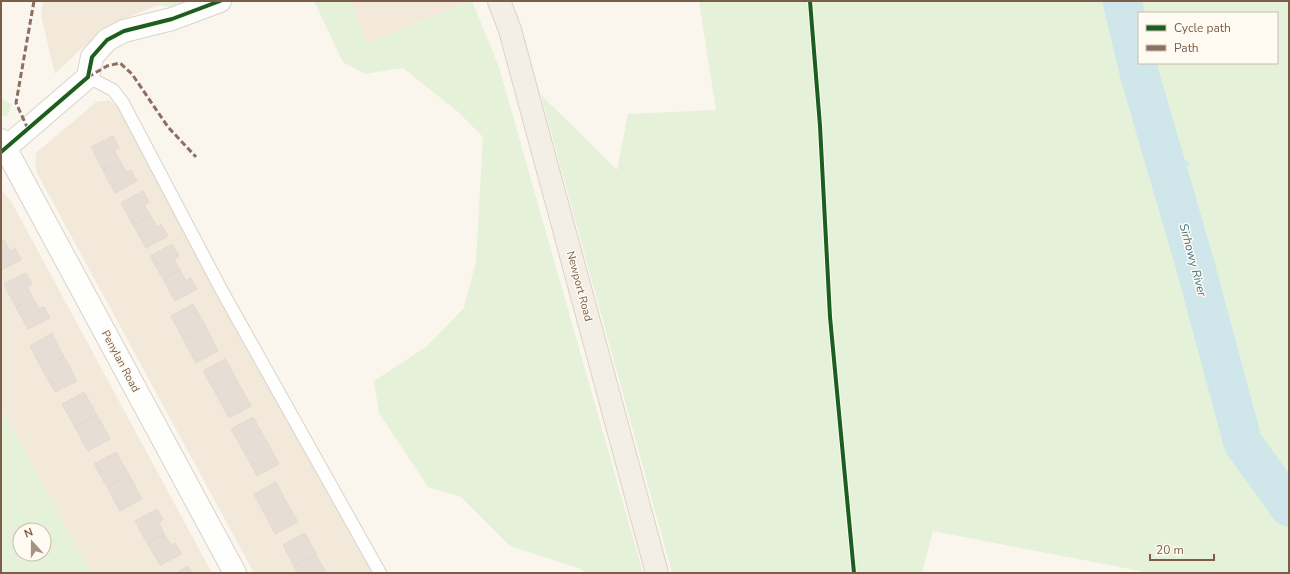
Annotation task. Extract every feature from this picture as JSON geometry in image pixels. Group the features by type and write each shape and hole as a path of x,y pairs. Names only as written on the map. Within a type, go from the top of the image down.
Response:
{"main road":[{"path":"3,147 88,77 92,57 108,40 124,31 172,19 220,1"},
{"name":"Newport Road","path":"500,1 518,60 658,573"},
{"name":"Penylan Road","path":"3,147 235,573"}],"lane":[{"path":"88,77 113,90 123,104 222,291 380,573"}],"shaded area":[{"path":"43,1 158,1 159,5 120,20 81,49 55,74 41,16"},
{"path":"351,1 471,1 367,43"},
{"path":"109,100 120,108 374,573 254,573 37,173 35,164 36,153 96,102"},
{"path":"1,189 11,201 212,573 91,573 1,407"}],"green space":[{"path":"158,1 196,1 178,8 159,5"},
{"path":"314,1 351,1 367,43 472,1 499,67 643,573 585,573 581,569 510,546 461,497 428,487 379,413 374,381 426,347 464,308 476,261 483,137 456,110 403,68 365,74 343,62"},
{"path":"699,1 1289,1 1289,573 1139,573 1140,571 933,531 922,573 672,573 541,95 617,170 628,114 716,110"},
{"path":"1,98 11,104 9,113 5,117 1,114"},
{"path":"1,407 91,573 1,573"}],"building":[{"path":"113,136 119,148 114,150 120,161 103,170 91,147"},
{"path":"120,161 126,172 131,170 137,181 115,193 103,170"},
{"path":"143,191 149,202 144,205 151,216 133,225 121,203"},
{"path":"151,216 157,227 161,224 168,236 146,248 133,225"},
{"path":"4,240 10,251 15,248 21,260 1,270 1,241"},
{"path":"172,244 179,256 174,259 180,270 163,279 150,256"},
{"path":"180,270 186,281 191,278 197,289 175,301 163,279"},
{"path":"26,273 32,284 27,287 33,298 16,307 4,284"},
{"path":"33,298 39,309 44,307 50,318 28,329 16,307"},
{"path":"193,304 206,327 183,339 171,316"},
{"path":"206,327 218,351 196,363 183,339"},
{"path":"52,333 64,357 42,369 30,346"},
{"path":"64,357 77,381 55,392 42,369"},
{"path":"225,359 238,382 216,394 203,371"},
{"path":"238,382 251,406 229,418 216,394"},
{"path":"84,392 97,415 75,427 62,404"},
{"path":"97,415 110,439 88,451 75,427"},
{"path":"253,417 266,440 244,452 231,429"},
{"path":"266,440 279,464 257,476 244,452"},
{"path":"116,452 129,475 107,487 94,464"},
{"path":"129,475 142,499 120,511 107,487"},
{"path":"276,482 287,503 265,515 254,494"},
{"path":"287,503 298,522 275,534 265,515"},
{"path":"157,509 163,520 159,523 164,534 147,543 135,521"},
{"path":"305,533 316,554 294,566 283,545"},
{"path":"164,534 171,545 175,543 182,554 160,565 147,543"},
{"path":"316,554 326,573 298,573 294,566"},
{"path":"188,566 192,573 176,573"}],"waterway":[{"name":"Sirhowy River","path":"1122,1 1140,76 1194,261 1243,443 1289,507"},
{"path":"1168,172 1186,164"}],"marked path":[{"path":"28,129 16,103 34,1"},
{"path":"88,77 107,66 120,63 132,74 168,127 196,157"}],"cycle path":[{"path":"1,152 88,77 92,57 107,40 124,31 172,19 220,1"},
{"path":"810,1 820,126 830,317 854,573"}]}
